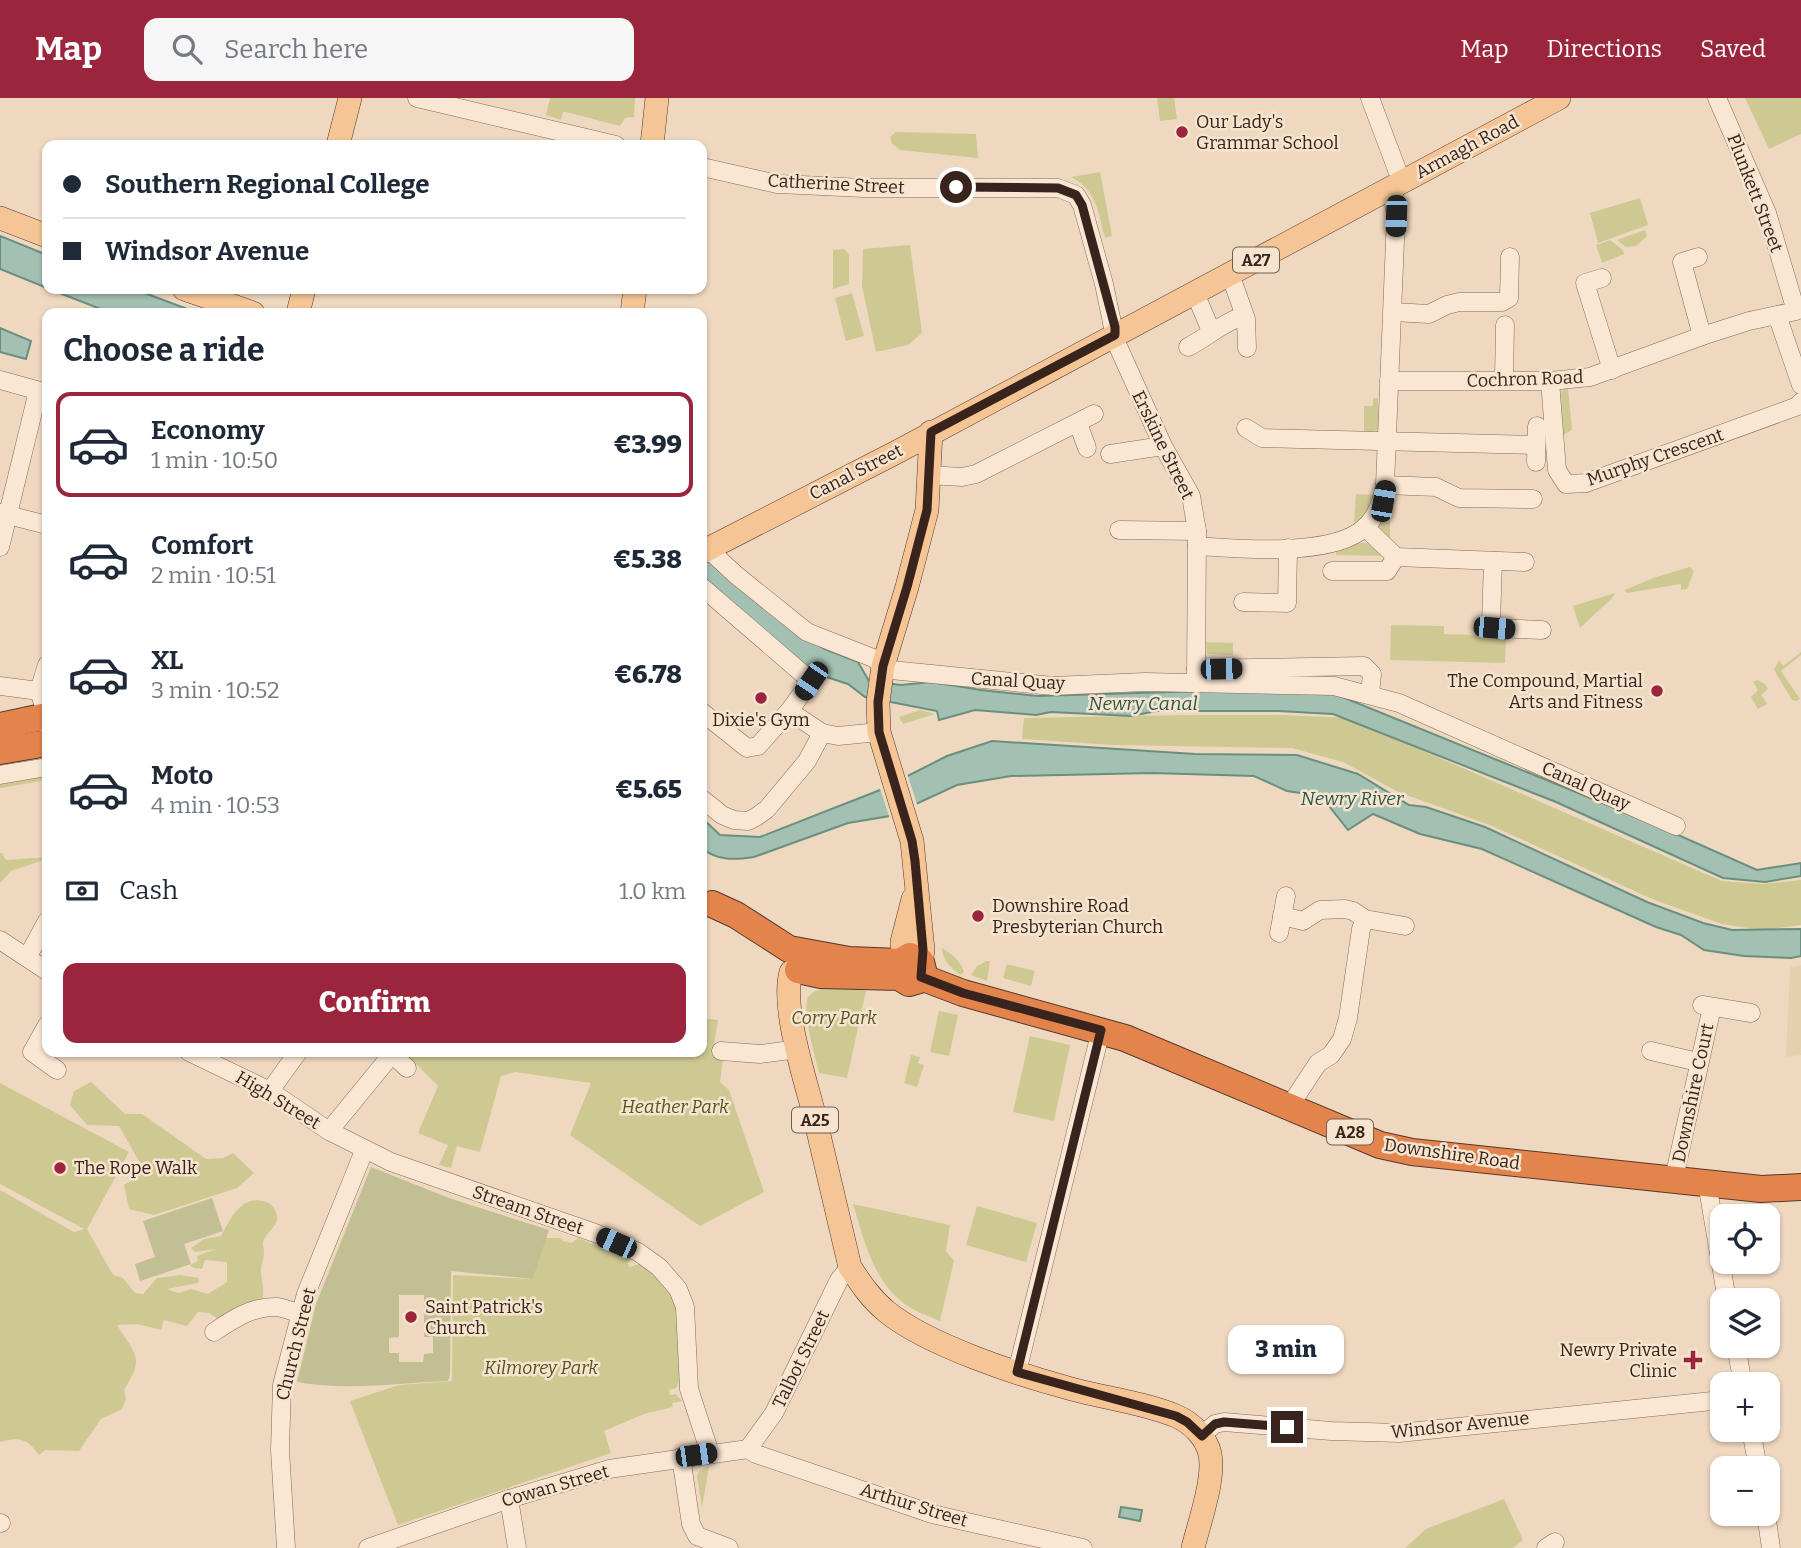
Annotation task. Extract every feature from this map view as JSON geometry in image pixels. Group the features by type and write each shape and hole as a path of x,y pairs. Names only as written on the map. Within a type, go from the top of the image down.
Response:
{"highway":[{"path":"0,726 42,712"},
{"path":"0,751 42,744"},
{"name":"A28","path":"707,900 746,938 792,961"},
{"name":"Downshire Road","path":"792,961 849,960 909,967 963,993 1101,1030 1157,1050 1219,1079 1380,1146 1412,1152 1761,1189 1801,1187"}],"main road":[{"path":"339,140 350,98"},
{"path":"653,140 657,98"},
{"name":"Armagh Road","path":"1115,335 1559,98"},
{"path":"0,218 42,234"},
{"path":"198,294 239,308"},
{"name":"Canal Street","path":"707,547 1115,335"},
{"path":"909,967 902,942 918,883 912,841 879,732 880,683 927,510 931,432"},
{"name":"A25","path":"792,961 788,982 789,1002 798,1049 850,1267 867,1293 887,1313 959,1350 1017,1372 1176,1416 1202,1436"},
{"path":"1193,1548 1210,1470 1210,1454 1202,1436"}],"street":[{"path":"417,98 595,140"},
{"path":"1119,530 1303,548 1343,539 1365,527 1377,512 1383,501 1385,485 1396,216 1393,197 1399,175 1370,98"},
{"name":"Plunkett Street","path":"1717,98 1767,213 1796,311 1777,315"},
{"name":"Catherine Street","path":"707,168 776,184 863,188 1058,188 1076,195 1082,205 1115,335"},
{"path":"1393,312 1429,314 1459,302 1502,302 1509,298 1510,257"},
{"path":"1698,257 1682,262 1702,336"},
{"path":"1230,274 1246,320 1247,348"},
{"path":"1602,278 1586,283 1612,370"},
{"path":"1195,293 1212,331"},
{"path":"1777,315 1801,385"},
{"name":"Cochron Road","path":"1389,381 1550,382 1590,377 1702,336 1777,315"},
{"path":"1188,346 1240,317"},
{"path":"1504,380 1505,325"},
{"name":"Erskine Street","path":"1115,335 1163,446 1191,496 1197,539 1196,677"},
{"path":"0,380 42,392"},
{"name":"Murphy Crescent","path":"1550,382 1557,470 1566,484 1586,483 1798,406 1801,402"},
{"path":"0,547 4,514 42,395"},
{"path":"928,475 962,477 976,474 1094,414"},
{"path":"1078,423 1087,448"},
{"path":"1246,428 1262,438 1387,443 1536,454 1537,426"},
{"path":"1110,454 1163,446"},
{"path":"1385,485 1436,487 1459,498 1534,499"},
{"path":"4,514 42,524"},
{"path":"1365,527 1396,557 1525,562"},
{"path":"1243,602 1287,603 1288,548"},
{"name":"Canal Quay","path":"707,551 807,632 873,658 880,683 899,671 1040,685 1145,682 1196,677 1334,686 1399,703 1676,826"},
{"path":"1332,571 1387,571 1396,557"},
{"path":"1493,561 1491,624 1494,628 1542,629"},
{"path":"707,591 811,681 758,747 747,748 707,716"},
{"path":"1196,677 1364,666 1372,674 1370,695"},
{"path":"0,686 42,709"},
{"path":"789,711 822,733 838,736 879,732"},
{"path":"707,803 722,815 734,820 748,821 756,817 767,809 807,761 822,733"},
{"path":"0,775 42,768"},
{"path":"1286,896 1280,925 1303,920 1320,910 1345,909 1365,919 1405,926"},
{"path":"1289,1107 1318,1063 1331,1055 1342,1039 1365,919"},
{"path":"28,957 42,930"},
{"path":"0,940 42,967"},
{"name":"Downshire Court","path":"1674,1178 1698,1062 1706,1006 1751,1013"},
{"path":"1017,1372 1101,1030"},
{"path":"42,1034 32,1052 57,1070"},
{"path":"721,1051 760,1054 798,1049"},
{"path":"1651,1051 1698,1062"},
{"name":"High Street","path":"199,1057 270,1091 364,1151"},
{"path":"270,1091 295,1057"},
{"name":"High Street","path":"329,1131 390,1057"},
{"name":"High Street","path":"395,1057 407,1068"},
{"name":"Church Street","path":"286,1548 280,1407 282,1385 306,1294 364,1151"},
{"name":"Stream Street","path":"364,1151 594,1233 638,1252 659,1266 678,1289 685,1307 689,1389 710,1453"},
{"path":"1707,1183 1725,1288"},
{"name":"Talbot Street","path":"748,1449 774,1413 839,1280 850,1267"},
{"path":"214,1332 238,1315 261,1309 278,1307 300,1313"},
{"name":"Windsor Avenue","path":"1202,1436 1215,1424 1224,1422 1331,1431 1399,1433 1710,1401"},
{"name":"Cowan Street","path":"368,1548 401,1543 509,1499 609,1469 748,1449"},
{"name":"Arthur Street","path":"748,1449 932,1514 1083,1548"},
{"path":"681,1457 691,1524 697,1536 729,1548"},
{"path":"509,1499 517,1548"},
{"path":"1768,1526 1771,1548"}],"shaded area":[{"path":"1801,965 1801,1055 1786,1057 1790,967"},
{"path":"371,1167 449,1198 549,1230 533,1279 451,1271 448,1381 353,1386 297,1382 316,1304","holes":["399,1295 424,1295 424,1337 433,1337 433,1353 424,1354 423,1362 399,1362 399,1353 389,1353 389,1338 399,1337"]},
{"path":"212,1198 223,1231 184,1244 191,1264 140,1281 135,1264 155,1257 143,1221"}],"green space":[{"path":"550,98 635,98 634,117 625,118 620,126 566,112 563,112 561,120 546,115"},
{"path":"1157,98 1174,98 1177,119 1160,121"},
{"path":"1745,98 1801,98 1801,134 1769,149"},
{"path":"896,132 976,134 978,158 900,150 892,144 890,137"},
{"path":"1100,172 1112,236 1105,238 1091,195 1080,182 1071,177"},
{"path":"1640,198 1648,225 1598,243 1590,213"},
{"path":"1645,230 1647,236 1636,246 1626,247 1617,240"},
{"path":"1610,240 1623,250 1624,254 1602,263 1596,245"},
{"path":"910,245 922,333 908,345 876,352 862,286 863,249"},
{"path":"844,249 849,255 849,284 833,289 833,250"},
{"path":"852,293 864,336 846,341 835,298"},
{"path":"1568,388 1572,430 1563,435 1561,393"},
{"path":"1373,398 1378,398 1378,430 1364,433 1364,406 1373,406"},
{"path":"1356,494 1375,495 1364,516 1354,524"},
{"path":"1390,501 1390,545 1381,532 1379,523"},
{"path":"1367,543 1383,556 1336,555 1336,549"},
{"path":"1690,567 1694,571 1687,589 1681,590 1681,584 1627,593 1625,590 1653,578"},
{"path":"1615,593 1613,597 1580,628 1573,606"},
{"path":"1391,625 1444,626 1444,634 1506,636 1505,663 1390,660"},
{"path":"1206,642 1233,643 1233,655 1207,654"},
{"path":"1801,652 1801,655 1781,671 1800,699 1796,701 1792,700 1774,670 1779,660 1783,666"},
{"path":"1757,680 1768,689 1761,695 1767,704 1758,709 1751,697 1758,690 1753,682"},
{"path":"921,710 935,714 903,724 899,717"},
{"path":"1183,715 1348,718 1722,881 1763,884 1801,880 1801,925 1761,930 1722,924 1652,899 1492,826 1398,792 1343,762 1292,748 1114,745 1022,739 1024,718"},
{"path":"42,777 42,781 0,788 0,784"},
{"path":"0,853 6,860 42,857 42,861 11,871 0,883"},
{"path":"942,948 955,958 964,972 960,975 950,966 945,960"},
{"path":"990,961 987,981 971,975 977,966"},
{"path":"1007,964 1035,971 1031,986 1003,978"},
{"name":"Corry Park","path":"847,987 866,991 847,1078 819,1073 806,1011 809,996 813,993 827,988"},
{"path":"939,1011 958,1015 949,1056 930,1052"},
{"name":"Heather Park","path":"707,1019 718,1020 714,1045 723,1059 720,1082 729,1090 764,1192 700,1226 570,1135 591,1083 515,1072 501,1076 480,1152 457,1146 451,1168 439,1165 448,1145 418,1133 438,1086 409,1057 707,1057"},
{"path":"1030,1036 1070,1045 1054,1121 1013,1112"},
{"path":"911,1055 920,1057 918,1063 924,1065 917,1087 904,1083"},
{"path":"91,1082 125,1114 142,1114 206,1159 224,1158 233,1153 254,1173 237,1188 154,1215 129,1209 124,1185 145,1172 119,1126 87,1125 70,1105 74,1091"},
{"path":"0,1083 129,1152 87,1229 113,1275 123,1278 135,1293 143,1294 157,1278 181,1275 199,1278 198,1283 167,1289 178,1293 191,1289 208,1294 227,1282 227,1262 205,1260 202,1269 194,1268 190,1265 198,1261 197,1256 216,1249 195,1252 191,1248 204,1239 221,1236 237,1211 248,1202 268,1202 277,1215 276,1223 263,1243 262,1301 218,1319 209,1313 198,1312 187,1326 164,1320 161,1330 137,1324 117,1325 136,1356 131,1379 124,1390 126,1399 122,1409 101,1419 79,1451 45,1450 39,1455 31,1445 22,1440 0,1442 0,1190 74,1232 84,1229 0,1184"},
{"path":"853,1204 950,1225 946,1251 954,1261 940,1321 909,1307 885,1284 871,1259"},
{"path":"977,1206 1037,1223 1026,1262 966,1245"},
{"name":"Kilmorey Park","path":"546,1238 560,1238 572,1243 578,1238 629,1258 627,1263 630,1267 639,1264 666,1287 676,1305 681,1378 676,1388 669,1390 670,1395 676,1394 682,1401 672,1403 673,1407 644,1414 604,1431 611,1453 398,1525 350,1401 399,1385 452,1381 453,1275 533,1279"},
{"path":"709,1466 702,1508 697,1476 699,1471"},
{"path":"1504,1499 1523,1540 1513,1548 1405,1548 1426,1529"}],"water":[{"path":"0,236 42,253 42,286 0,269"},
{"path":"62,294 147,294 185,308 98,308"},
{"path":"0,328 31,341 26,359 0,352"},
{"name":"Newry Canal","path":"707,554 798,634 825,649 858,662 869,681 901,685 931,682 1038,696 1204,691 1335,694 1642,819 1757,870 1801,863 1801,876 1765,882 1723,878 1556,802 1333,714 1157,711 1131,716 1051,712 1036,715 975,710 939,720 937,711 865,697 848,684 811,672 707,583"},
{"name":"Newry River","path":"992,741 1195,754 1297,755 1358,774 1409,805 1426,807 1485,827 1647,902 1703,923 1732,930 1801,929 1801,956 1744,956 1704,950 1681,935 1656,927 1482,849 1420,834 1373,814 1348,830 1321,796 1287,791 1254,776 1152,773 1011,776 957,785 890,816 848,823 754,857 726,858 707,851 707,823 720,835 760,837 880,790 947,756"},
{"path":"1121,1507 1142,1510 1140,1521 1119,1517"}],"pier":[{"path":"907,773 918,807 890,819 879,786"}],"place":[{"name":"Our Lady's Grammar School","path":"1182,132"},
{"name":"The Compound, Martial Arts and Fitness","path":"1657,691"},
{"name":"Dixie's Gym","path":"761,698"},
{"name":"Downshire Road Presbyterian Church","path":"978,916"},
{"name":"The Rope Walk","path":"60,1168"},
{"name":"Saint Patrick's Church","path":"411,1317"},
{"name":"Newry Private Clinic","path":"1693,1360"}],"route":[{"path":"956,187 1058,188 1076,195 1082,205 1115,327 1115,335 931,432 929,500 883,666 878,702 879,732 912,841 923,950 921,977 963,993 1101,1030 1017,1372 1176,1416 1202,1436 1215,1424 1224,1422 1287,1427"}]}
